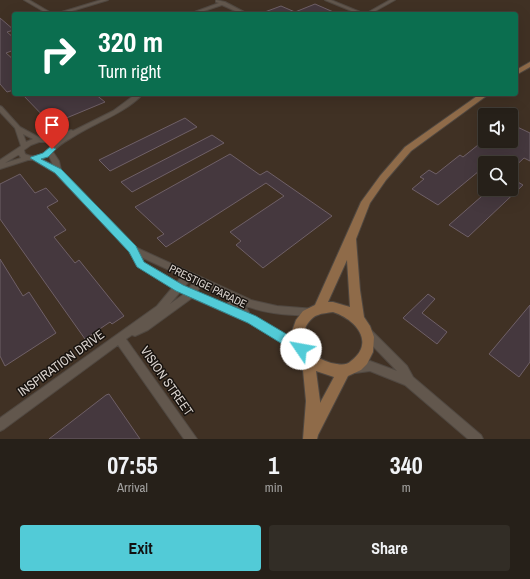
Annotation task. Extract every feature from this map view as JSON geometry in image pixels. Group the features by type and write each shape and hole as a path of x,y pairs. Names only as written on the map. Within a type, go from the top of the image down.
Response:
{"main road":[{"path":"518,72 530,64"},
{"path":"317,310 351,238 366,202 383,178 408,149 482,96"},
{"path":"351,238 354,290 358,319"},
{"path":"304,354 318,367 331,371 348,369 361,362 367,353 369,343 367,333 358,319 347,311 333,308 317,310 307,316 300,326 298,337 304,354 313,401 311,436"},
{"path":"311,436 348,369"}],"street":[{"path":"26,0 47,12"},
{"path":"65,12 106,0"},
{"path":"216,0 242,12"},
{"path":"327,0 358,12"},
{"path":"370,12 393,0"},
{"path":"197,12 223,3"},
{"path":"0,167 31,158 52,149 81,129 115,112 121,106 137,96"},
{"path":"0,108 18,128 39,140"},
{"path":"18,128 23,148 22,155 31,158"},
{"path":"0,163 31,142 47,140 81,129"},
{"path":"47,140 51,141 52,149"},
{"name":"PRESTIGE PARADE","path":"52,149 58,171"},
{"name":"PRESTIGE PARADE","path":"31,158 58,171 132,249 140,264 180,288 258,324 304,354"},
{"name":"PRESTIGE PARADE","path":"132,249 199,282 250,304 277,310 317,310"},
{"name":"INSPIRATION DRIVE","path":"0,425 160,309 180,288 188,276"},
{"name":"INSPIRATION DRIVE","path":"120,339 146,328 186,298 199,282"},
{"path":"231,296 233,305 258,324"},
{"path":"367,333 403,370 409,381"},
{"name":"VISION STREET","path":"120,339 191,439"},
{"path":"348,369 370,366 409,381 477,439"}],"shaded area":[{"path":"0,0 530,0 530,439 0,439"}],"building":[{"path":"315,4 333,12 295,12"},
{"path":"281,6 295,12 265,12"},
{"path":"0,18 12,28 12,31 7,32 12,36 12,51 6,53 12,58 12,91 7,92 0,84"},
{"path":"24,96 98,96 105,102 64,119 61,117 49,122"},
{"path":"185,118 197,127 110,171 99,160"},
{"path":"518,127 530,133 530,161 524,158 518,164 518,156 478,156 478,172 438,205 412,189 424,179 420,177 429,170 436,174 460,155 463,157 478,145 478,148 518,148"},
{"path":"212,135 224,143 132,192 121,182"},
{"path":"230,154 260,175 267,171 332,216 263,268 236,245 241,241 230,232 284,196 266,183 166,247 157,238 164,234 135,207"},
{"path":"20,174 35,193 46,188 58,201 47,207 66,230 54,237 75,263 79,260 124,316 112,324 110,322 85,339 0,219 0,184"},
{"path":"518,182 523,185 518,190"},
{"path":"482,196 511,196 468,237 449,225"},
{"path":"0,259 23,296 29,292 56,333 5,366 0,356"},
{"path":"428,294 435,299 422,313 447,332 437,344 403,318"},
{"path":"530,305 530,362 519,377 489,354"},
{"path":"109,394 140,439 49,439 106,395"}],"route":[{"path":"52,149 46,155 34,158 58,171 132,249 140,264 190,293 252,320 301,349"}]}
